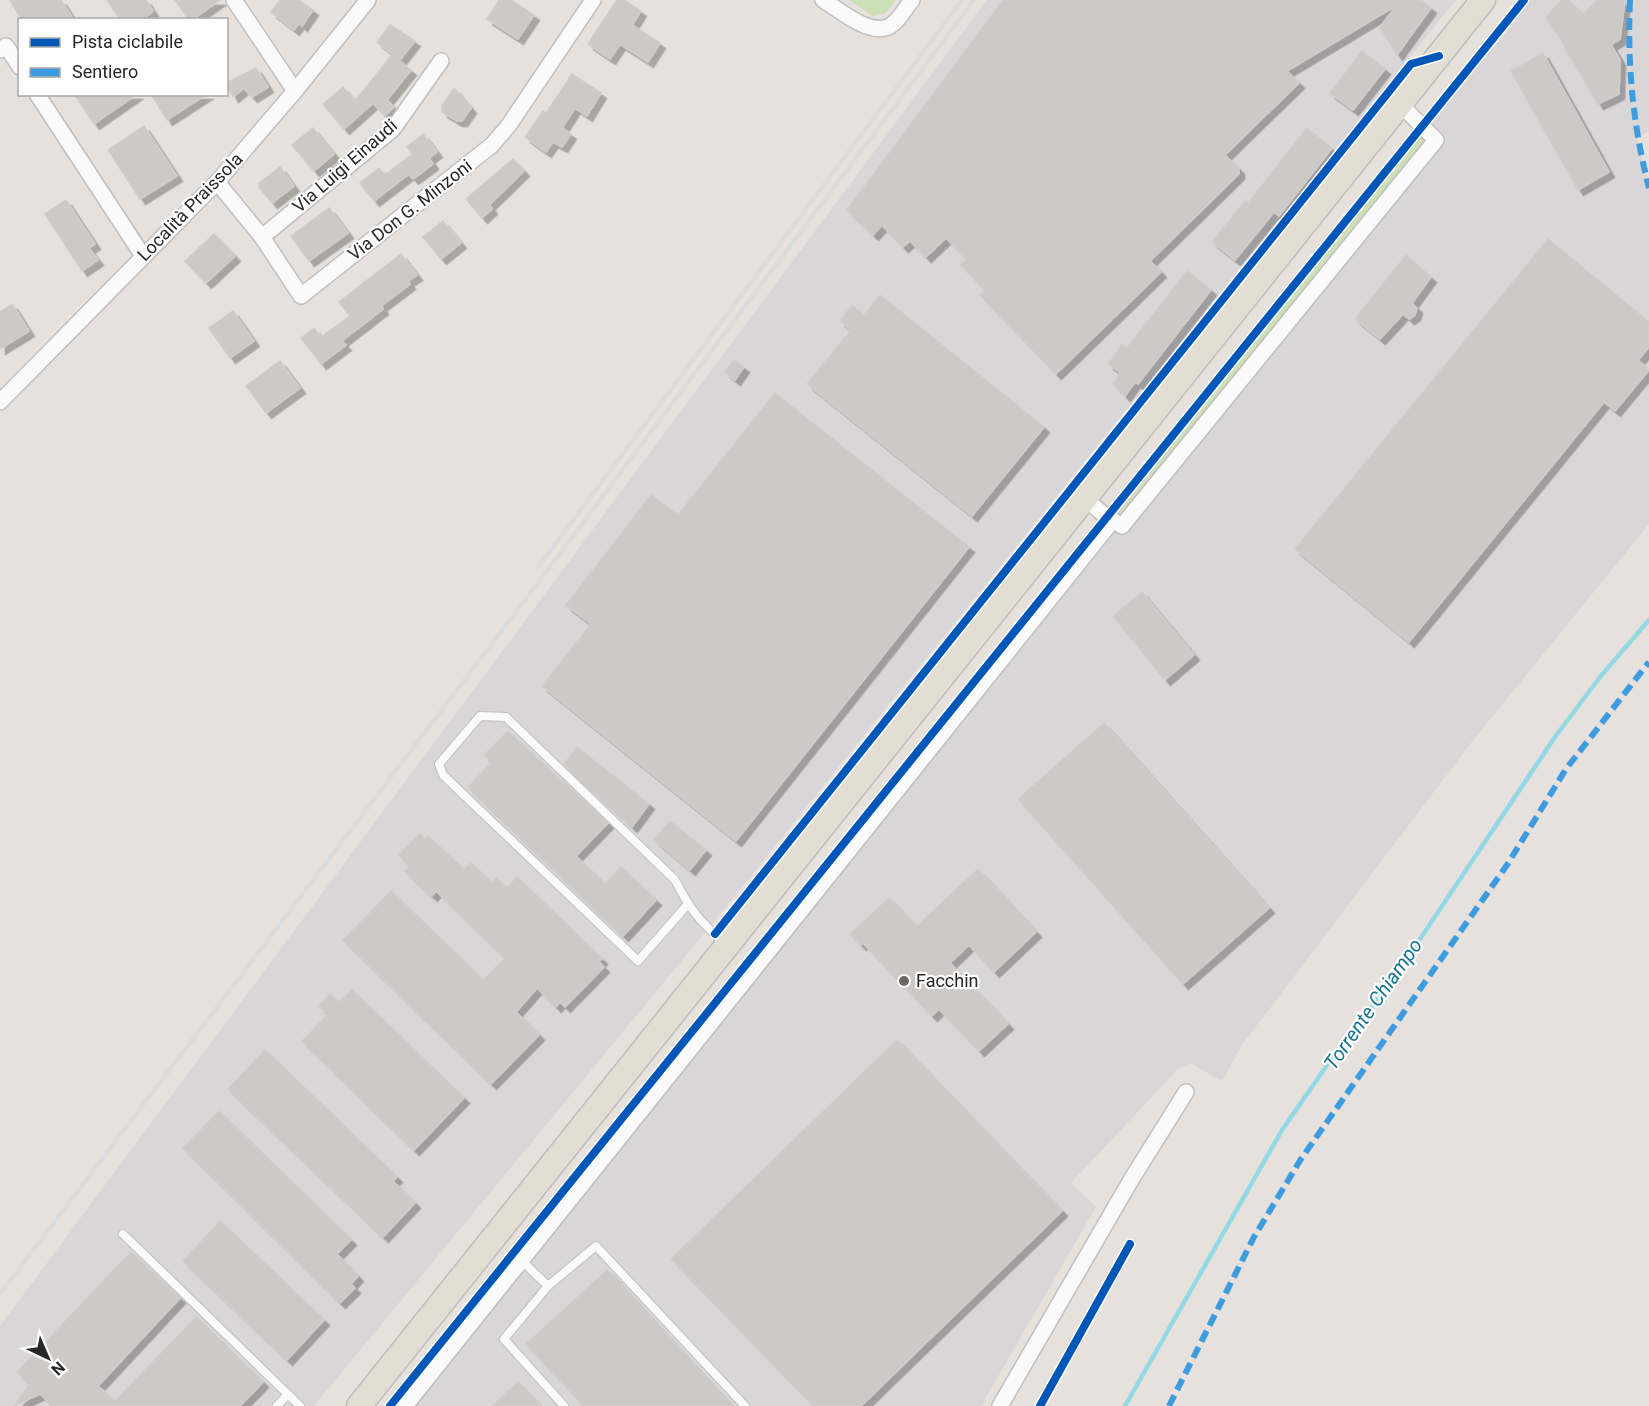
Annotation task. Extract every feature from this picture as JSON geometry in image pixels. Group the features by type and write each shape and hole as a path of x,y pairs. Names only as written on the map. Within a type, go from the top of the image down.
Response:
{"main road":[{"path":"359,1406 1483,0"}],"street":[{"path":"234,0 295,91"},
{"name":"Località Praissola","path":"0,402 217,182 295,91 368,0"},
{"name":"Via Don G. Minzoni","path":"217,182 262,237 301,296 492,145 509,125 593,0"},
{"path":"823,0 866,26 884,29 894,24 912,0"},
{"path":"0,50 6,46 18,64"},
{"name":"Via Luigi Einaudi","path":"262,237 393,129 441,61"},
{"path":"39,96 143,256"},
{"path":"1085,498 1122,526 1436,140 1401,105"},
{"path":"405,1406 1113,520"},
{"path":"1000,1406 1131,1180 1186,1092"}],"lane":[{"path":"688,904 638,961 443,775 439,764 480,716 506,717 675,880 688,904 693,914 727,946"},
{"path":"123,1234 300,1406"},
{"path":"564,1406 504,1339 548,1286 596,1246 746,1406"},
{"path":"522,1261 548,1286"},
{"path":"277,1406 288,1394"}],"shaded area":[{"path":"987,0 1456,0 721,913 314,1406 0,1406 0,1326"},
{"path":"1517,0 1649,0 1649,131 1637,138 1649,188 1649,524 1471,743 1242,1045 1222,1081 1190,1063 1178,1069 1071,1183 1096,1207 981,1406 391,1406 1421,126"}],"green space":[{"path":"849,0 895,0 886,13 873,16"},
{"path":"1421,126 1436,140 1122,526 1113,521"}],"building":[{"path":"10,0 61,0 73,18 21,18"},
{"path":"107,0 146,0 153,11 144,18 119,18"},
{"path":"175,0 220,0 195,18 188,18"},
{"path":"280,0 298,0 313,10 302,26 299,23 294,30 271,12"},
{"path":"499,0 511,0 534,15 518,39 487,19"},
{"path":"617,0 624,0 641,11 632,25 660,43 648,62 620,44 610,59 588,44"},
{"path":"1003,0 1421,0 1431,8 1397,55 1380,27 1397,5 1287,71 1299,83 1225,155 1239,169 1239,174 1150,261 1161,272 1056,374 980,295 985,290 961,265 967,259 946,238 926,257 910,241 903,247 882,225 873,235 847,210"},
{"path":"1561,0 1568,0 1583,14 1597,0 1625,0 1620,39 1611,45 1620,60 1619,94 1598,104 1562,43 1565,41 1555,32 1546,17"},
{"path":"390,25 415,41 400,60 377,42"},
{"path":"1362,51 1385,69 1353,110 1330,93"},
{"path":"1543,53 1609,172 1578,190 1511,71"},
{"path":"392,55 411,70 387,100 394,107 385,116 373,103 344,129 323,104 343,87 355,101"},
{"path":"256,68 268,87 252,97 244,88 233,97 228,82"},
{"path":"572,74 601,93 587,116 575,108 562,128 571,134 562,147 553,142 546,152 525,137 543,111 546,113"},
{"path":"454,88 471,108 462,121 457,121 442,112 442,106"},
{"path":"75,96 134,96 94,124"},
{"path":"152,96 204,96 167,120"},
{"path":"144,126 177,176 140,199 108,150"},
{"path":"313,128 334,154 314,171 292,145"},
{"path":"1307,128 1332,148 1279,216 1274,212 1235,260 1212,242 1245,201 1248,203"},
{"path":"423,134 437,152 429,158 433,164 413,179 409,174 374,201 360,183 379,168 385,175 412,154 407,147"},
{"path":"513,159 524,171 489,205 492,209 482,218 466,199"},
{"path":"280,167 294,186 272,203 259,187 259,183"},
{"path":"66,200 95,244 89,248 98,260 82,271 45,214"},
{"path":"329,208 348,233 309,261 291,236"},
{"path":"443,221 461,243 441,259 423,237"},
{"path":"214,234 235,256 206,283 185,261"},
{"path":"1548,239 1649,322 1649,347 1638,360 1649,370 1615,411 1604,402 1409,642 1295,549"},
{"path":"401,254 417,275 408,281 410,284 381,306 383,309 342,341 346,345 321,364 301,338 314,328 321,337 350,316 339,302"},
{"path":"1406,255 1431,277 1412,303 1417,308 1415,315 1409,319 1403,314 1380,339 1355,319"},
{"path":"1187,271 1211,290 1138,384 1135,382 1125,396 1113,384 1121,373 1108,364 1122,345 1127,348"},
{"path":"880,295 1044,427 972,516 807,384 851,330 840,321 852,305 864,315"},
{"path":"12,304 29,331 0,349 0,312"},
{"path":"233,311 254,341 230,358 209,328"},
{"path":"734,360 744,367 735,380 725,372"},
{"path":"280,361 300,388 266,413 246,386"},
{"path":"775,393 969,547 736,841 542,686 591,624 566,605 651,495 678,515"},
{"path":"1142,592 1194,655 1165,680 1113,616"},
{"path":"1104,723 1269,908 1183,984 1018,799"},
{"path":"508,731 608,823 576,856 605,884 621,867 656,900 623,936 468,787 492,762 484,755"},
{"path":"577,747 649,804 632,827 564,764"},
{"path":"670,821 706,850 690,870 654,840"},
{"path":"420,834 425,839 428,836 464,870 471,863 492,883 496,878 507,888 517,877 602,959 599,962 604,967 565,1007 560,1002 556,1007 537,988 516,1012 539,1035 491,1084 343,940 391,891 483,980 505,958 436,891 432,896 405,871 410,866 399,855"},
{"path":"978,869 1036,932 994,972 969,945 950,963 1008,1024 979,1051 939,1009 932,1016 863,943 861,945 850,934 889,898 916,927"},
{"path":"352,990 464,1098 414,1150 302,1041 328,1014 319,1006 330,994 339,1002"},
{"path":"897,1040 1062,1211 861,1406 814,1406 671,1259"},
{"path":"265,1050 397,1177 393,1181 415,1203 383,1237 228,1089"},
{"path":"219,1111 351,1240 337,1254 358,1276 351,1284 355,1288 340,1303 183,1148"},
{"path":"220,1221 324,1320 287,1360 183,1261"},
{"path":"131,1252 180,1298 98,1386 115,1401 196,1317 263,1382 240,1406 53,1406 40,1394 14,1406 30,1384 17,1372"},
{"path":"607,1270 732,1406 584,1406 526,1344"},
{"path":"518,1382 540,1406 492,1406"}],"waterway":[{"name":"Torrente Chiampo","path":"1125,1406 1282,1130 1332,1058 1392,981 1555,737 1600,677 1649,620"}],"railway":[{"path":"538,567 962,0"},
{"path":"0,1294 568,543 974,0"}],"marked path":[{"path":"1630,0 1629,48 1632,95 1649,188"},
{"path":"1169,1406 1254,1237 1301,1159 1507,865 1566,769 1649,662"}],"cycle path":[{"path":"390,1406 1524,0"},
{"path":"715,934 1411,64 1439,56"},
{"path":"1040,1406 1130,1244"}],"place":[{"name":"Facchin","path":"904,981"}]}
